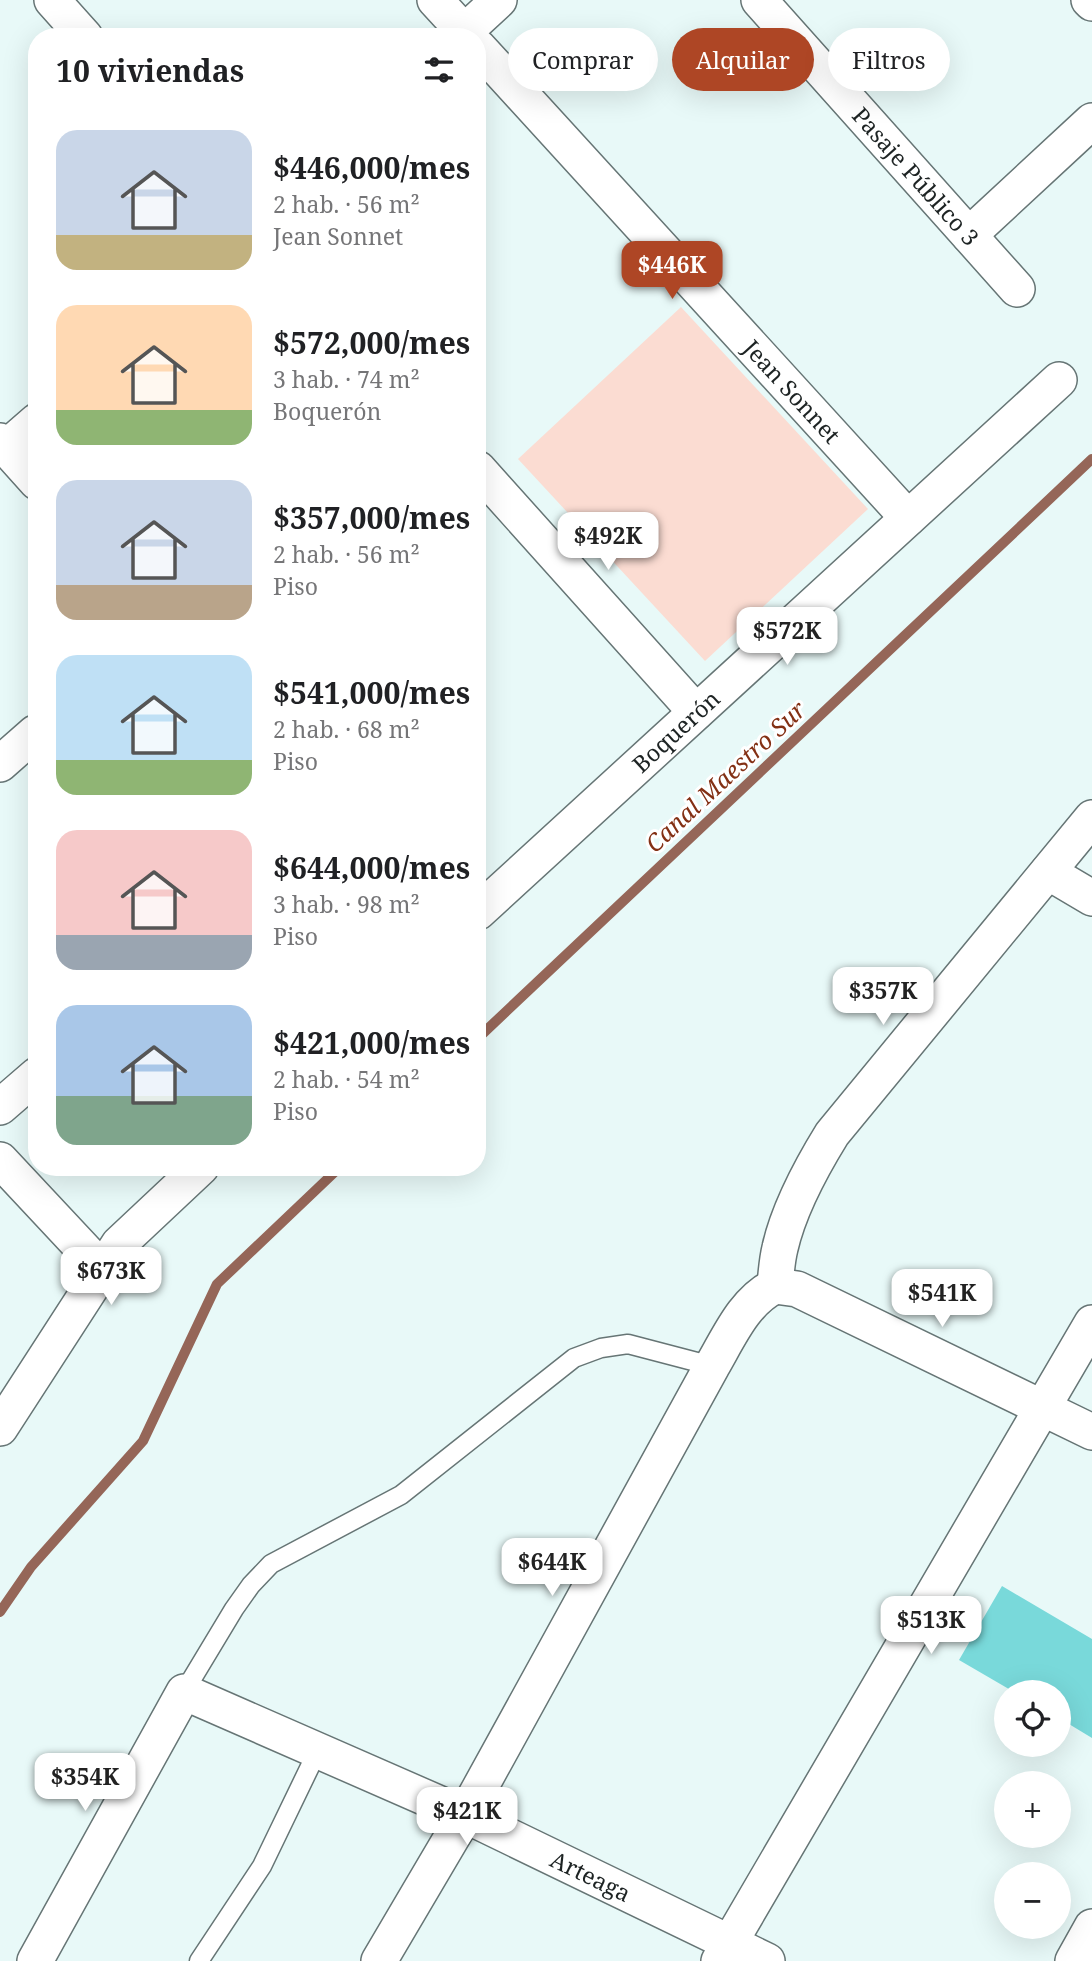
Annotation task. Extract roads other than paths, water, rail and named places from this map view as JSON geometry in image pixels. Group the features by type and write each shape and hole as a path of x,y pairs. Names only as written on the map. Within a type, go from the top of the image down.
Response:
{"street":[{"path":"52,0 77,28"},
{"name":"Jean Sonnet","path":"435,0 459,28"},
{"path":"475,28 499,0"},
{"name":"Pasaje Público 3","path":"759,0 1017,289"},
{"name":"Jean Sonnet","path":"486,59 908,518"},
{"path":"969,235 1092,121"},
{"name":"Boquerón","path":"486,905 1059,380"},
{"path":"28,427 3,445 28,472"},
{"path":"486,478 696,712"},
{"path":"0,764 28,739"},
{"path":"775,1286 780,1247 791,1215 832,1134 1092,818"},
{"path":"1048,872 1092,898"},
{"path":"0,1107 28,1083"},
{"path":"3,1170 102,1269"},
{"path":"0,1428 119,1244 191,1176"},
{"path":"379,1961 465,1815 712,1366 747,1307 763,1292 775,1286 797,1289 1092,1432"},
{"path":"724,1952 1092,1323"},
{"path":"35,1961 184,1692"},
{"name":"Arteaga","path":"184,1692 465,1815 724,1952 767,1961"},
{"path":"1073,1961 1092,1927"}],"lane":[{"path":"184,1692 234,1609 251,1585 271,1564 401,1495 575,1359 601,1348 628,1343 712,1366"},
{"path":"199,1961 261,1866 318,1750"}],"waterway":[{"name":"Canal Maestro Sur","path":"486,1030 1092,459"},
{"name":"Canal Maestro Sur","path":"0,1612 31,1567 143,1441 217,1284 331,1176"}]}
